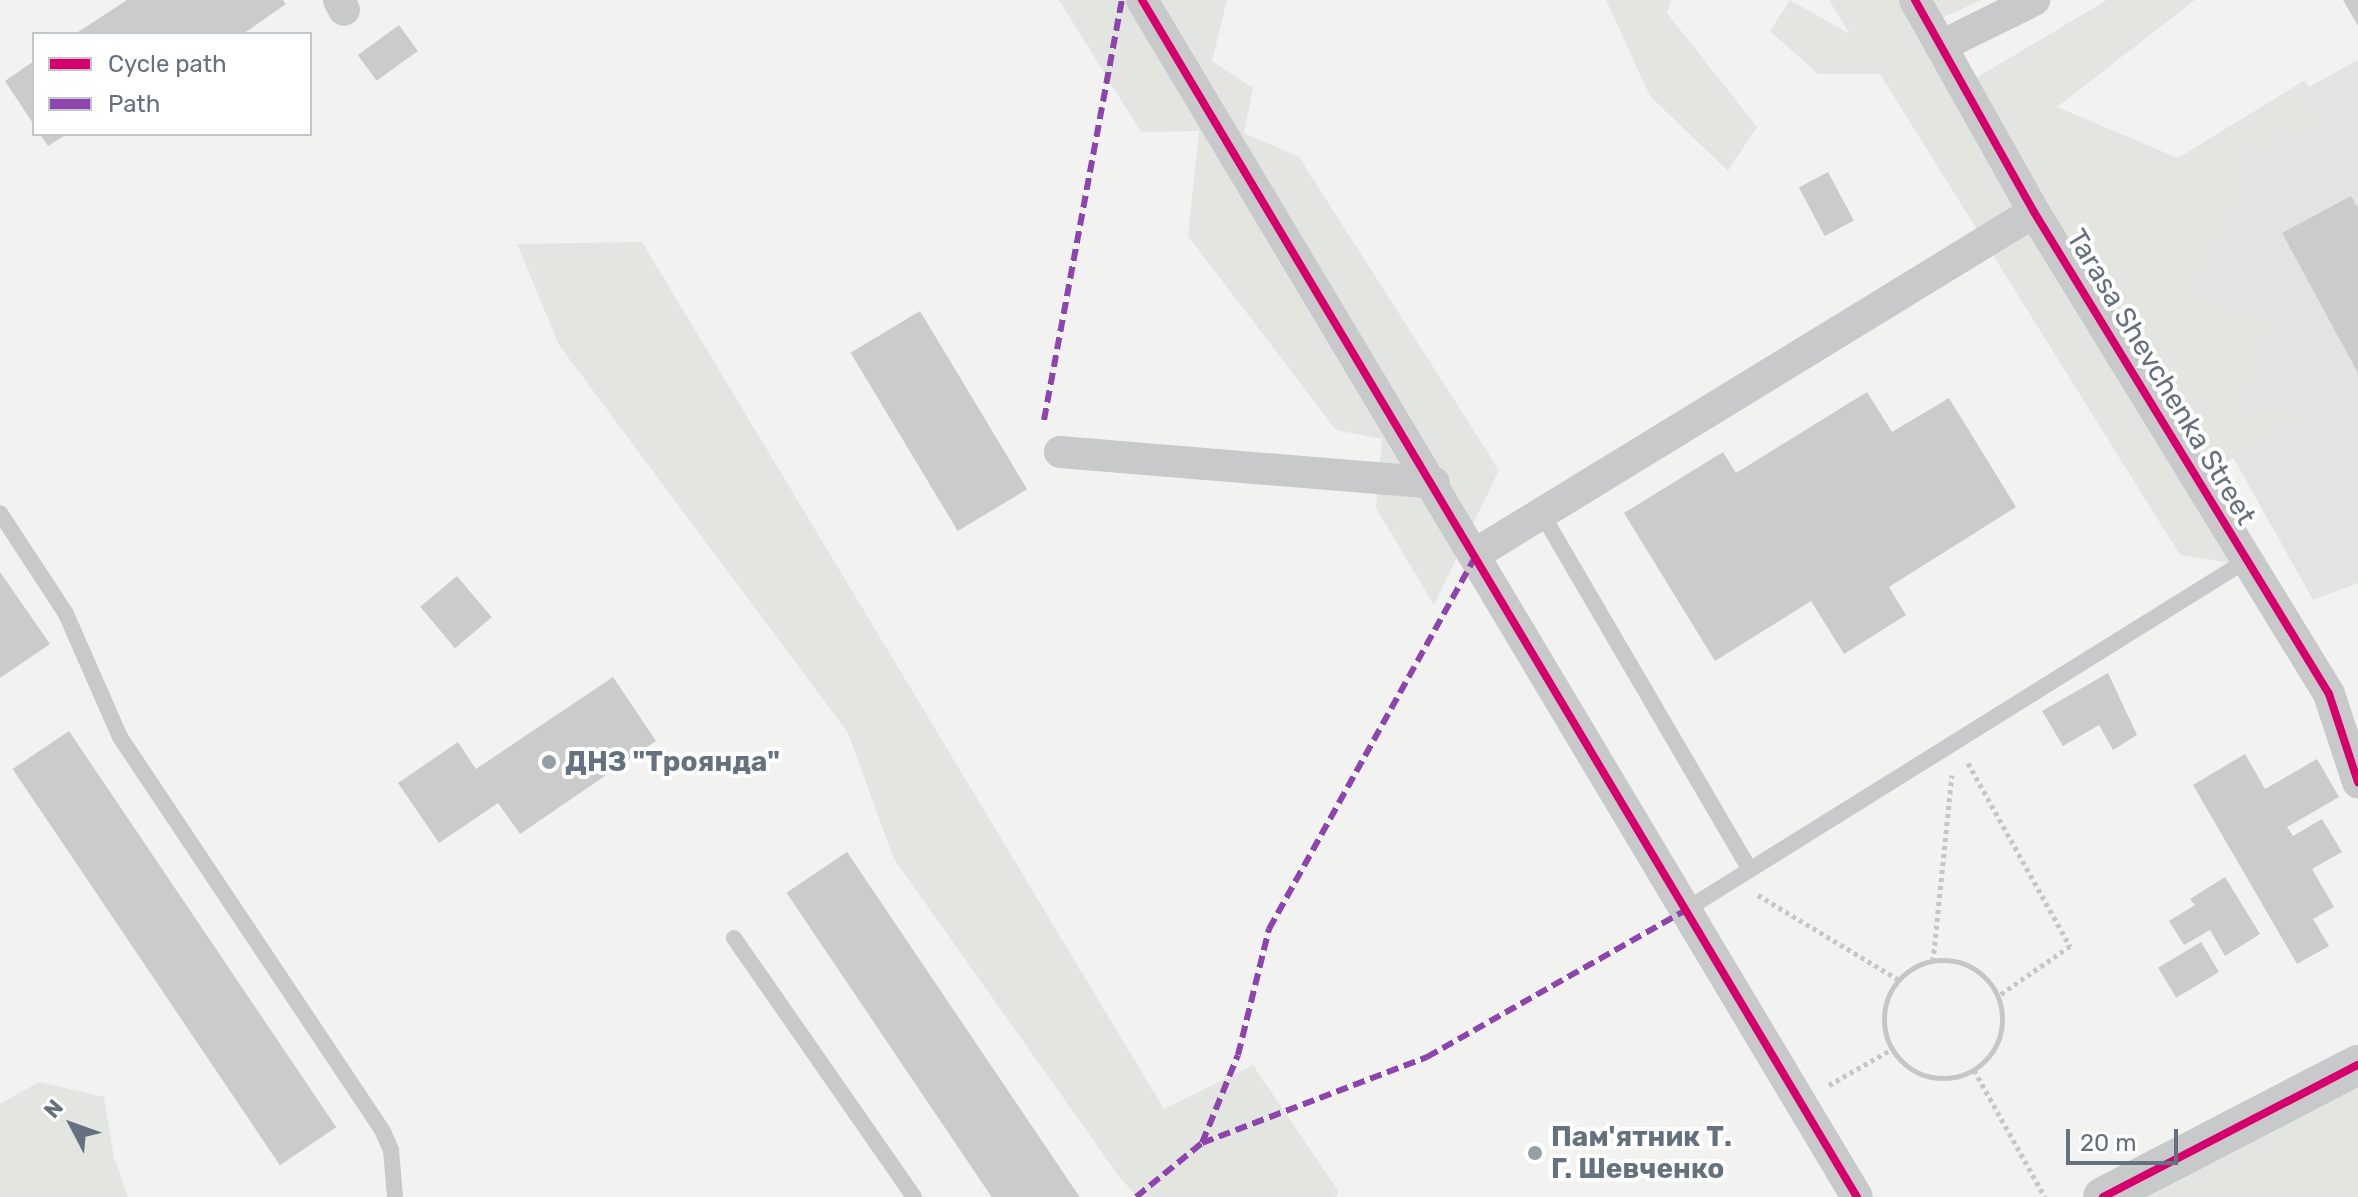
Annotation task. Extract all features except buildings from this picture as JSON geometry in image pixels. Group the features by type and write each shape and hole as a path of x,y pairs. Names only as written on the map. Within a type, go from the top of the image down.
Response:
{"street":[{"path":"1142,0 1477,553 1857,1197"},
{"name":"Tarasa Shevchenka Street","path":"1915,0 2034,212 2329,694 2358,782"},
{"path":"1941,46 2034,0"},
{"path":"1477,553 2034,212"},
{"path":"1060,452 1434,483"},
{"path":"2103,1197 2358,1065"}],"lane":[{"path":"0,513 66,614 120,737 383,1132 391,1150 395,1197"},
{"path":"1542,514 1750,870"},
{"path":"1687,909 2247,560"},
{"path":"734,938 914,1197"}],"path":[{"path":"1933,961 1956,742"},
{"path":"1956,742 2070,946 1998,996"},
{"path":"1733,880 1899,980"},
{"path":"1933,961 1971,967 1998,996 2002,1029 1996,1045 1974,1070 1956,1077 1929,1076 1904,1063 1892,1049 1885,1014 1899,980 1933,961"},
{"path":"1800,1101 1892,1049"},
{"path":"1974,1070 2045,1197"}],"shaded area":[{"path":"1059,0 1227,0 1212,61 1253,88 1244,133 1299,157 1499,470 1434,605 1376,508 1382,439 1336,430 1188,236 1199,131 1141,132"},
{"path":"1606,0 1671,0 1667,13 1757,127 1728,171 1650,96"},
{"path":"1790,0 1850,34 1829,0 1982,0 1921,27 1976,78 2107,0 2195,0 2057,107 2178,158 2305,80 2329,121 2255,153 2189,296 2284,325 2239,398 2300,417 2212,471 2229,563 2180,555 1880,74 1818,74 1770,31"},
{"path":"2358,60 2358,583 2313,600 2093,206"},
{"path":"642,242 1164,1109 1253,1065 1339,1192 1335,1197 1137,1197 1118,1175 894,859 848,733 559,345 517,244"},
{"path":"2358,1070 2358,1197 2135,1197"},
{"path":"39,1082 104,1097 114,1157 128,1197 0,1197 0,1104"}],"marked path":[{"path":"1044,420 1122,0"},
{"path":"1202,1143 1238,1055 1269,929 1477,553"},
{"path":"1136,1197 1202,1143 1427,1057 1687,909"}],"cycle path":[{"path":"1142,0 1857,1197"},
{"path":"1915,0 2034,212 2329,694 2358,782"},
{"path":"2103,1197 2358,1065"}],"place":[{"name":"ДНЗ \"Троянда\"","path":"549,762"},
{"name":"Пам'ятник Т. Г. Шевченко","path":"1535,1153"}]}
